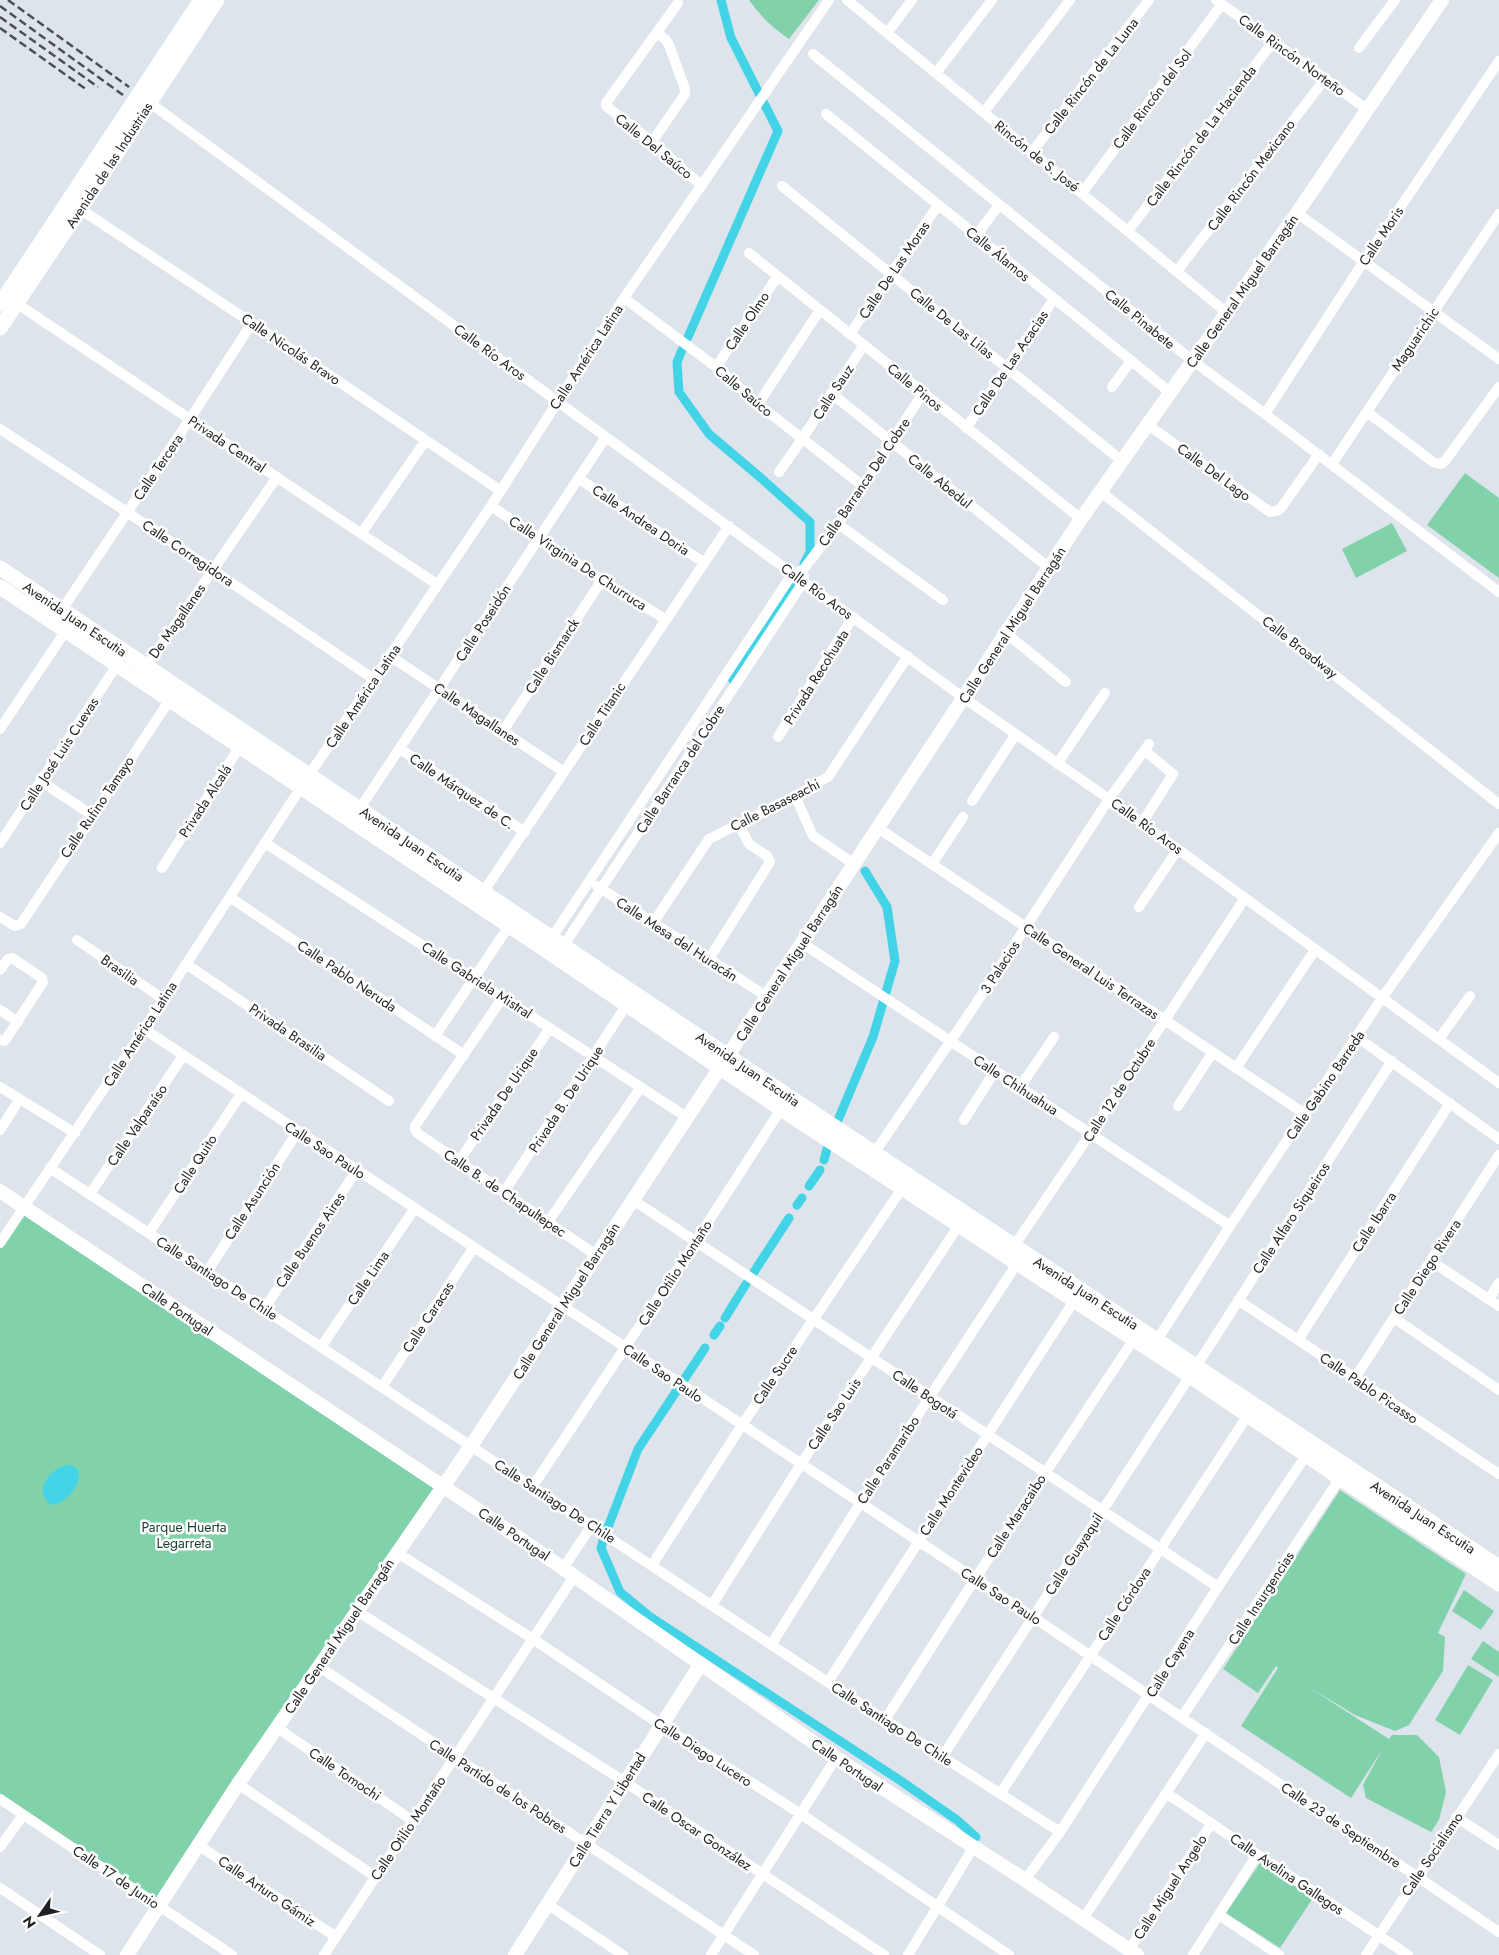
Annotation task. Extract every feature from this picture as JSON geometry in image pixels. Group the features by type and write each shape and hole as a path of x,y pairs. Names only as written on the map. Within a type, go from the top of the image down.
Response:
{"main road":[{"name":"Avenida de las Industrias","path":"145,99 201,0"},
{"name":"Avenida de las Industrias","path":"0,304 217,0"},
{"name":"Calle General Miguel Barragán","path":"127,1955 276,1727 471,1446 1049,568 1122,460 1298,213 1442,0"},
{"name":"Avenida de las Industrias","path":"0,328 80,209 100,166"},
{"name":"Avenida Juan Escutia","path":"0,568 118,665 173,694 244,740 870,1159 1015,1254 1157,1340 1248,1415 1310,1449 1340,1478 1499,1584"},
{"name":"Avenida Juan Escutia","path":"0,587 146,666 173,694"},
{"name":"Avenida Juan Escutia","path":"306,781 360,808 480,898 509,926 554,947 626,1006 724,1062 781,1109 828,1131"},
{"name":"Avenida Juan Escutia","path":"870,1159 903,1188 959,1225 1015,1254 1074,1301 1134,1340 1194,1371 1310,1449 1499,1567"},
{"name":"Calle Portugal","path":"0,1191 570,1571 700,1665 836,1758 1083,1919 1124,1951"},
{"name":"Calle Tierra Y Libertad","path":"515,1955 700,1665"}],"street":[{"name":"Calle América Latina","path":"0,1243 144,1030 306,781 501,491 624,298 829,0"},
{"name":"Rincón de S. José","path":"847,0 1227,312"},
{"path":"887,32 912,0"},
{"path":"936,73 992,0"},
{"path":"984,112 1070,0"},
{"name":"Calle Rincón de La Luna","path":"1032,152 1149,0"},
{"path":"1359,48 1395,0"},
{"name":"Calle Rincón Norteño","path":"1219,2 1368,110"},
{"name":"Calle Rincón del Sol","path":"1082,193 1219,2"},
{"path":"652,142 685,94 670,45 657,33 678,3"},
{"name":"Calle Del Saúco","path":"657,33 606,105 608,109 652,142 702,186"},
{"name":"Calle Rincón de La Hacienda","path":"1128,231 1273,42"},
{"name":"Calle Pinabete","path":"813,54 1193,361 1319,454 1499,592"},
{"name":"Calle Moris","path":"1265,414 1364,261 1499,61"},
{"name":"Calle Rincón Mexicano","path":"1177,271 1325,79"},
{"name":"Calle Río Aros","path":"145,99 964,698 1109,799 1315,950 1497,1078"},
{"name":"Calle Álamos","path":"826,114 1171,393"},
{"name":"Calle De Las Lilas","path":"782,186 1122,460"},
{"name":"Calle De Las Moras","path":"850,334 938,205"},
{"path":"976,236 999,205"},
{"name":"Calle Nicolás Bravo","path":"80,209 501,491"},
{"path":"1298,213 1499,360"},
{"name":"Maguarichic","path":"1332,464 1499,214"},
{"name":"Calle Pinos","path":"749,253 1082,520"},
{"name":"Calle Olmo","path":"716,367 778,276"},
{"name":"Calle Saúco","path":"624,298 716,367 758,404 863,486"},
{"name":"Calle De Las Acacias","path":"966,428 1054,299"},
{"name":"Privada Central","path":"16,303 438,585"},
{"path":"758,404 820,310"},
{"name":"Calle Tercera","path":"0,729 127,512 252,323"},
{"name":"Calle Sauz","path":"778,472 803,439 830,394 864,345"},
{"path":"1112,387 1131,361"},
{"path":"1366,412 1433,462 1441,464 1446,461 1499,387"},
{"name":"Calle Barranca Del Cobre","path":"804,570 838,524 890,441 923,393"},
{"name":"Calle Abedul","path":"830,394 1049,568"},
{"name":"Calle Del Lago","path":"1148,425 1263,508 1274,512 1281,508 1319,454"},
{"name":"Calle Corregidora","path":"0,429 127,512 375,680"},
{"name":"Calle Poseidón","path":"360,808 606,438"},
{"path":"361,534 426,440"},
{"name":"De Magallanes","path":"146,666 277,477"},
{"name":"Calle Andrea Doria","path":"578,478 703,562"},
{"name":"Calle Broadway","path":"1101,492 1455,767 1499,804"},
{"name":"Calle Virginia De Churruca","path":"491,506 602,580 665,619"},
{"path":"838,524 943,600"},
{"name":"Calle Titanic","path":"480,898 703,562 729,526"},
{"path":"793,574 804,570 804,581"},
{"name":"Calle Barranca del Cobre","path":"554,947 589,880 793,574"},
{"name":"Calle Bismarck","path":"502,731 602,580"},
{"name":"Calle Barranca del Cobre","path":"554,947 601,889 804,581"},
{"name":"Privada Recohuata","path":"778,737 853,617"},
{"path":"1007,634 1066,682"},
{"name":"Calle Magallanes","path":"390,656 564,772"},
{"name":"Calle Basaseachi","path":"653,923 707,841 738,823 825,780 832,773 908,656"},
{"name":"Calle José Luis Cuevas","path":"0,843 118,665"},
{"path":"715,690 727,698"},
{"path":"1057,764 1105,693"},
{"name":"Calle Rufino Tamayo","path":"0,917 18,926 173,694"},
{"path":"972,802 1016,734"},
{"name":"Privada Alcalá","path":"162,868 244,740"},
{"name":"3 Palacios","path":"870,1159 950,1042 1109,799 1147,747 1173,774 1142,823"},
{"name":"Calle Márquez de C.","path":"400,749 525,832"},
{"path":"660,773 672,781"},
{"path":"42,782 92,815"},
{"path":"795,796 813,836 854,864"},
{"path":"932,864 963,817"},
{"path":"709,959 770,862 767,856 747,841 738,823"},
{"name":"Calle General Luis Terrazas","path":"878,828 1305,1114"},
{"name":"Calle Gabino Barreda","path":"1157,1340 1230,1226 1382,998 1499,833"},
{"name":"Calle Gabriela Mistral","path":"265,843 688,1118"},
{"path":"1139,907 1178,849"},
{"name":"Calle Mesa del Huracán","path":"589,880 766,996"},
{"name":"Calle Pablo Neruda","path":"231,898 464,1055"},
{"name":"Calle 12 de Octubre","path":"1015,1254 1090,1134 1245,898"},
{"path":"435,1036 509,926"},
{"name":"Brasilia","path":"77,940 163,999"},
{"name":"Calle Chihuahua","path":"802,943 1230,1226"},
{"path":"1236,1068 1315,950"},
{"path":"0,970 8,959 12,958 43,980 18,1022 5,1040 0,1040"},
{"name":"Privada Brasilia","path":"186,964 389,1101"},
{"path":"1439,1039 1470,996"},
{"path":"464,1055 503,998"},
{"name":"Privada B. De Urique","path":"504,1192 626,1006"},
{"path":"0,1010 18,1022"},
{"name":"Privada De Urique","path":"459,1161 550,1028"},
{"name":"Calle Sao Paulo","path":"144,1030 563,1305 667,1377 861,1502 1182,1717"},
{"path":"1020,1087 1054,1037"},
{"path":"1357,1037 1499,1139"},
{"path":"1178,1106 1213,1052"},
{"name":"Calle B. de Chapultepec","path":"464,1055 415,1126 416,1133 596,1255"},
{"name":"Calle Valparaíso","path":"90,1194 183,1056"},
{"name":"Calle Alfaro Siqueiros","path":"1194,1371 1392,1061"},
{"path":"964,1120 995,1071"},
{"path":"0,1087 75,1133"},
{"path":"548,1222 641,1087"},
{"name":"Calle Quito","path":"149,1233 241,1094"},
{"path":"0,1130 19,1100"},
{"name":"Calle Ibarra","path":"1298,1340 1450,1103"},
{"name":"Calle Otilio Montaño","path":"533,1486 696,1241 781,1109"},
{"name":"Calle Asunción","path":"207,1272 298,1131"},
{"name":"Calle Diego Rivera","path":"1355,1378 1499,1156"},
{"name":"Calle Santiago De Chile","path":"50,1168 885,1720 1060,1832"},
{"name":"Calle Buenos Aires","path":"264,1309 357,1170"},
{"name":"Calle Sucre","path":"652,1565 742,1425 903,1188"},
{"name":"Calle Bogotá","path":"633,1200 1218,1587"},
{"name":"Calle Lima","path":"321,1347 415,1208"},
{"name":"Calle Sao Luis","path":"712,1605 800,1464 959,1225"},
{"name":"Calle Caracas","path":"382,1387 474,1247"},
{"name":"Calle Paramaribo","path":"772,1645 929,1397 1015,1254"},
{"path":"1431,1261 1499,1306"},
{"path":"1489,1299 1499,1283"},
{"name":"Calle Pablo Picasso","path":"1238,1300 1499,1474"},
{"name":"Calle Montevideo","path":"828,1682 1074,1301"},
{"path":"1394,1318 1499,1390"},
{"name":"Calle Maracaibo","path":"885,1720 1044,1473 1134,1340"},
{"name":"Calle Guayaquil","path":"942,1756 1194,1371"},
{"name":"Calle Córdova","path":"1000,1794 1248,1415"},
{"name":"Calle Cayena","path":"1025,1880 1060,1832 1218,1587 1310,1449"},
{"name":"Calle Insurgencias","path":"1182,1717 1340,1478"},
{"name":"Calle Otilio Montaño","path":"324,1955 533,1639 570,1571 592,1525"},
{"name":"Calle Diego Lucero","path":"396,1552 801,1814 1009,1955"},
{"name":"Calle Oscar González","path":"357,1611 625,1782 884,1955"},
{"name":"Calle Partido de los Pobres","path":"318,1666 754,1955"},
{"name":"Calle 23 de Septiembre","path":"1182,1717 1499,1932"},
{"name":"Calle Tomochi","path":"276,1727 413,1821"},
{"path":"1083,1919 1206,1733"},
{"name":"Calle Socialismo","path":"1366,1955 1416,1876 1498,1757"},
{"path":"711,1955 836,1758"},
{"path":"238,1784 376,1877"},
{"name":"Calle Avelina Gallegos","path":"1166,1793 1408,1955"},
{"name":"Calle 17 de Junio","path":"0,1799 232,1955"},
{"path":"0,1847 23,1814"},
{"path":"1456,1817 1499,1845"},
{"name":"Calle Miguel Angelo","path":"1124,1951 1211,1824"},
{"name":"Calle Arturo Gámiz","path":"198,1844 336,1937"},
{"path":"908,1955 974,1848"},
{"path":"1193,1955 1257,1855"},
{"path":"0,1888 100,1955"},
{"path":"547,1904 624,1955"},
{"path":"1219,1915 1279,1955"}],"green space":[{"path":"749,0 819,0 789,39 767,22"},
{"path":"1465,473 1499,498 1499,578 1427,525"},
{"path":"1392,523 1407,551 1356,578 1342,549"},
{"name":"Parque Huerta Legarreta","path":"23,1207 444,1486 159,1906 0,1799 0,1243"},
{"path":"1340,1490 1466,1574 1438,1633 1445,1637 1443,1671 1409,1725 1395,1731 1355,1715 1307,1686 1389,1739 1392,1735 1417,1735 1439,1757 1446,1792 1439,1820 1431,1832 1366,1798 1363,1785 1382,1750 1351,1798 1241,1726 1278,1668 1276,1666 1258,1693 1223,1669"},
{"path":"1464,1590 1494,1611 1481,1630 1452,1611"},
{"path":"1483,1641 1499,1652 1499,1677 1471,1659"},
{"path":"1468,1665 1493,1680 1460,1735 1435,1720"},
{"path":"1260,1863 1313,1898 1280,1948 1226,1913"}],"water":[{"path":"67,1465 74,1467 78,1471 77,1484 67,1497 52,1505 43,1494 45,1482 54,1471"}],"waterway":[{"path":"688,337 778,131 731,38 721,0"},
{"path":"682,350 677,362 679,392 709,434 810,522 810,552 804,564"},
{"path":"733,680 732,678 797,577"},
{"path":"838,1120 873,1037 895,961 887,907 865,871"},
{"path":"824,1160 827,1149"},
{"path":"809,1186 820,1170"},
{"path":"797,1205 802,1198"},
{"path":"754,1272 789,1218"},
{"path":"725,1318 746,1284"},
{"path":"714,1335 720,1326"},
{"path":"608,1527 638,1449 705,1348"},
{"path":"603,1541 601,1548 620,1592 649,1616 901,1781 957,1820 976,1837"}],"railway":[{"path":"8,0 129,87"},
{"path":"0,6 123,95"},
{"path":"0,17 98,87"},
{"path":"0,28 87,90"}]}
